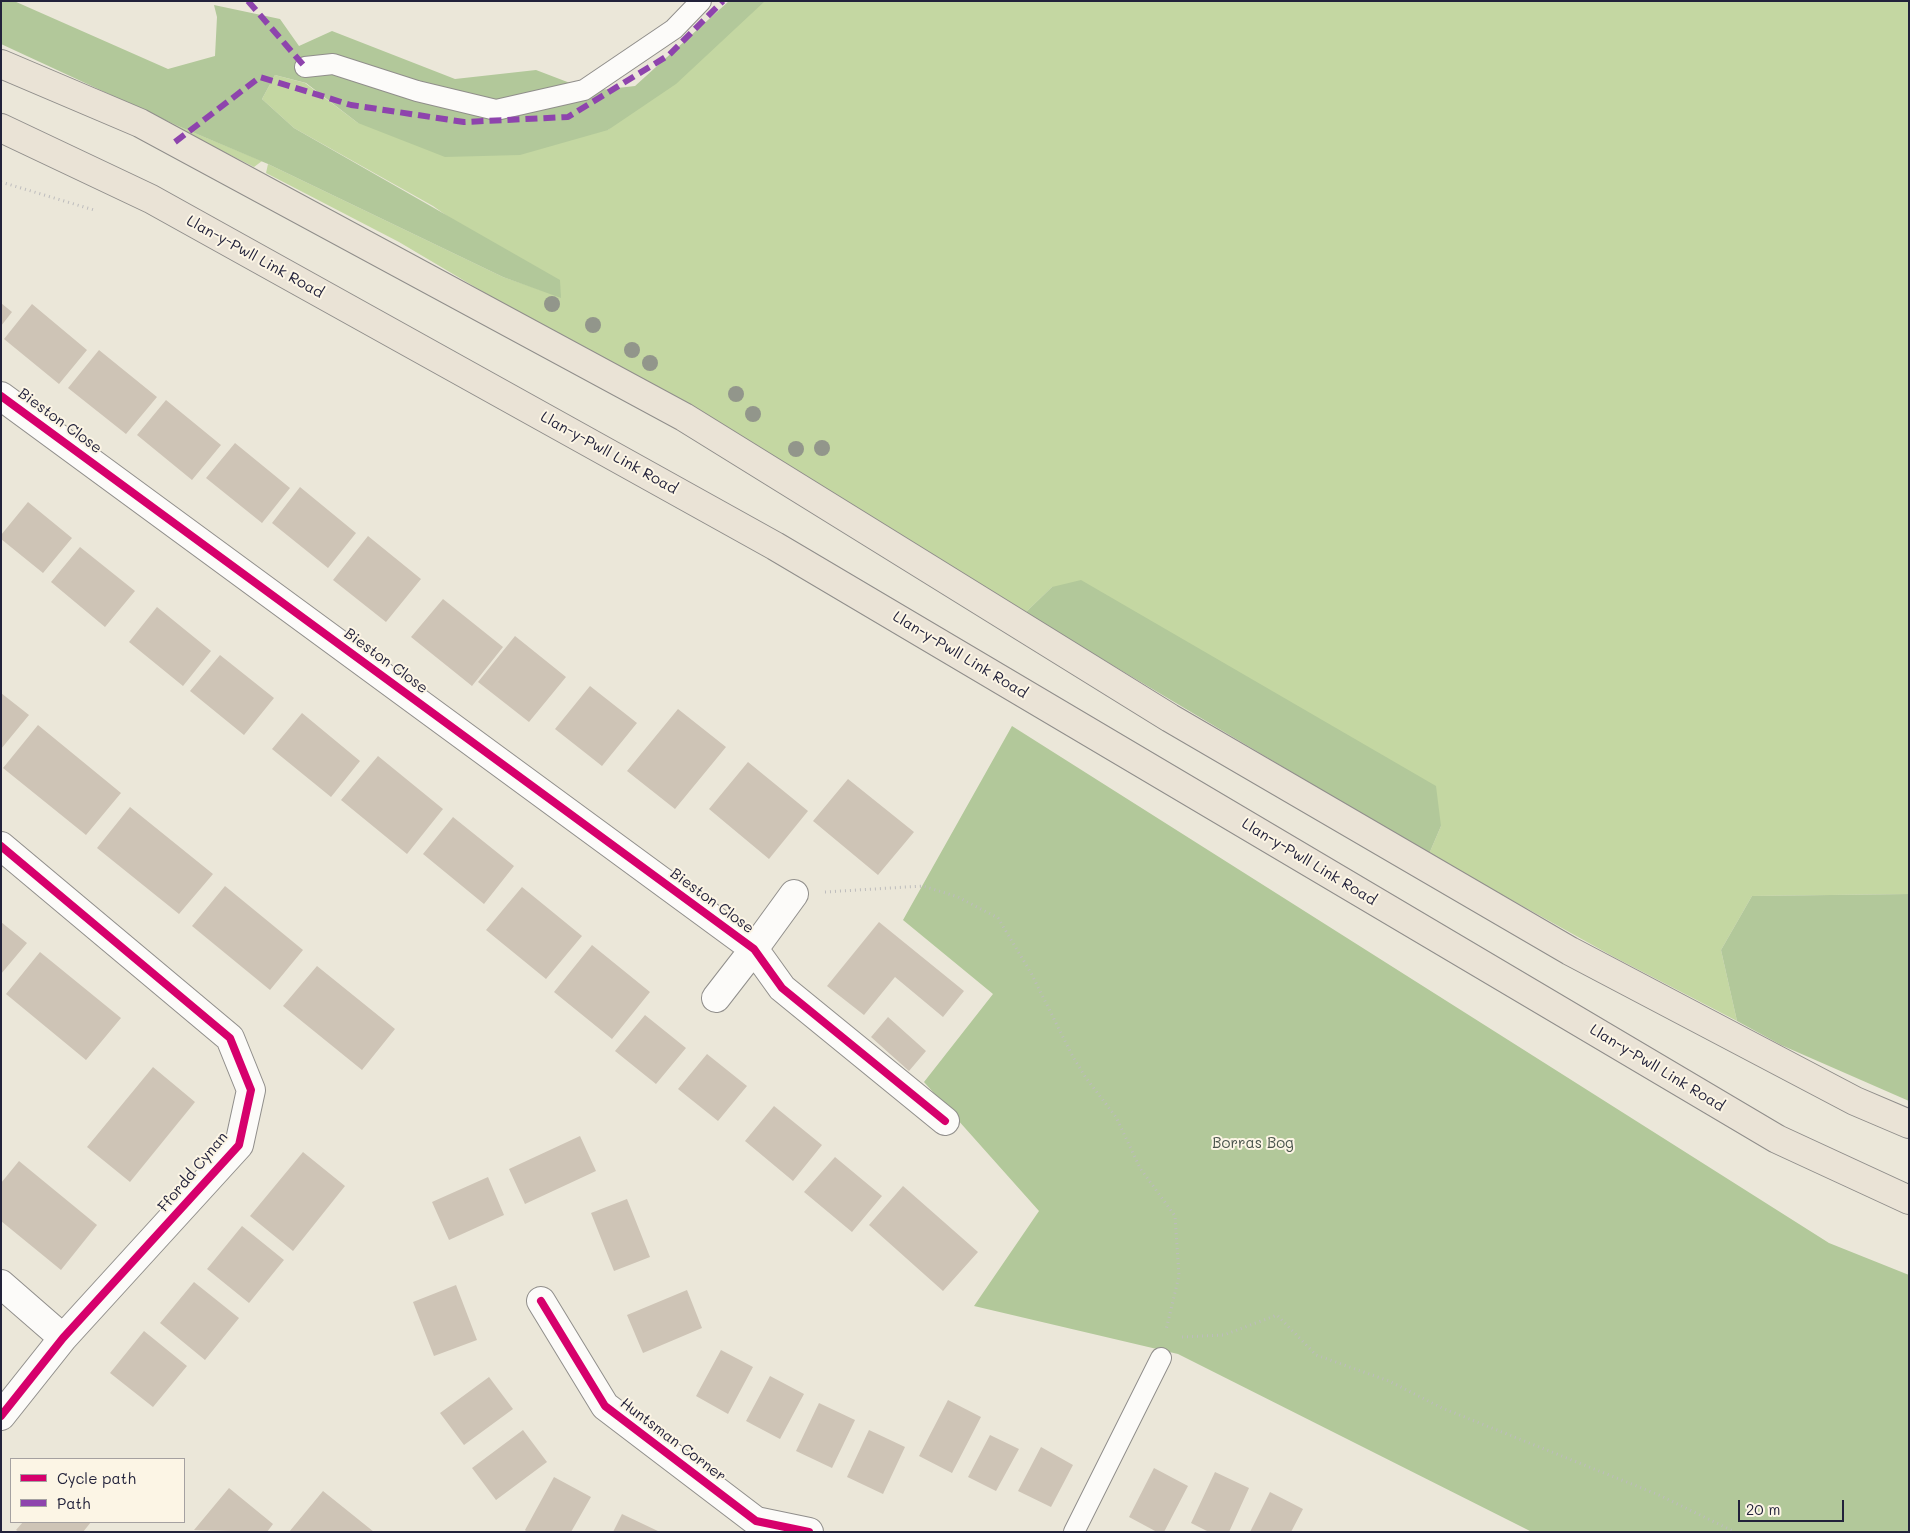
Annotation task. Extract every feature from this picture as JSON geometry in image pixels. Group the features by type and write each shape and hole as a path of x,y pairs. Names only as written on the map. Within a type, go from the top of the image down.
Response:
{"highway":[{"path":"1,64 140,124 684,417 1170,718 1561,946 1855,1101 1909,1124"},
{"name":"Llan-y-Pwll Link Road","path":"1,128 151,199 775,546 1777,1139 1909,1200"}],"street":[{"name":"Bieston Close","path":"1,396 754,949 782,988 945,1121"},
{"name":"Ffordd Cynan","path":"1,846 230,1038 251,1090 239,1144 64,1338 1,1416"},
{"name":"Bieston Close","path":"716,998 794,894"},
{"path":"1,1284 64,1338"},
{"name":"Huntsman Corner","path":"540,1300 605,1406 756,1521 809,1532"}],"lane":[{"path":"305,67 333,64 417,91 496,110 584,90 674,29 702,1"},
{"path":"1074,1532 1161,1358"}],"path":[{"path":"794,894 923,886 958,897 998,918 1032,973 1073,1057 1086,1078 1116,1117 1140,1168 1175,1216 1179,1276 1161,1358"},
{"path":"1165,1334 1169,1337 1224,1335 1277,1315 1316,1355 1389,1381 1442,1408 1659,1495 1735,1532"}],"green space":[{"path":"1,1 14,1 168,69 215,56 217,17 214,5 280,19 299,46 332,31 455,79 536,70 591,91 635,86 729,1 765,1 676,84 608,130 520,155 445,157 358,123 306,83 275,75 262,99 294,128 560,280 561,298 503,277 268,164 178,126 1,44"},
{"path":"746,1 1909,1 1909,894 1752,896 1721,950 1737,1021 1614,957 1429,854 1441,826 1052,587 1025,613 399,242 266,173 268,164 503,277 561,297 433,206 294,128 262,99 275,75 305,83 358,123 608,130"},
{"path":"105,92 178,126 262,161 254,167"},
{"path":"1081,580 1436,786 1441,826 1429,854 1025,613 1052,587"},
{"name":"Borras Bog","path":"1012,726 1829,1243 1909,1275 1909,1532 1532,1532 1178,1354 974,1306 1039,1211 924,1082 993,994 903,920"},
{"path":"1909,894 1909,1101 1781,1045 1737,1021 1721,950 1752,896"}],"building":[{"path":"1,303 12,312 1,326"},
{"path":"32,304 87,350 59,384 4,339"},
{"path":"99,350 157,397 126,434 68,388"},
{"path":"166,400 221,445 192,480 137,435"},
{"path":"235,443 290,488 262,523 206,478"},
{"path":"300,487 356,533 328,568 272,523"},
{"path":"28,502 72,538 43,573 1,539 1,535"},
{"path":"368,536 421,579 386,622 333,580"},
{"path":"80,547 135,591 105,627 51,582"},
{"path":"443,599 503,647 472,686 411,637"},
{"path":"157,607 211,651 183,686 129,642"},
{"path":"515,636 566,677 529,722 478,682"},
{"path":"220,655 274,698 244,735 190,691"},
{"path":"590,686 637,723 602,766 555,729"},
{"path":"1,693 29,715 1,749"},
{"path":"678,709 726,747 675,809 627,771"},
{"path":"302,713 360,761 331,797 272,749"},
{"path":"38,725 121,793 86,835 3,768"},
{"path":"378,756 443,809 407,854 341,800"},
{"path":"748,762 808,811 769,859 709,809"},
{"path":"848,779 914,832 878,875 813,821"},
{"path":"130,807 213,874 179,914 97,848"},
{"path":"453,817 514,866 484,904 423,854"},
{"path":"225,886 303,950 270,990 192,926"},
{"path":"522,887 582,936 546,979 486,930"},
{"path":"1,922 27,943 1,974"},
{"path":"879,922 964,991 943,1017 895,977 864,1015 827,986"},
{"path":"592,945 650,992 612,1039 554,992"},
{"path":"40,952 121,1018 86,1060 6,994"},
{"path":"317,966 395,1029 362,1070 283,1006"},
{"path":"645,1015 686,1048 656,1084 615,1051"},
{"path":"888,1017 926,1051 909,1071 871,1037"},
{"path":"707,1054 747,1086 718,1121 678,1089"},
{"path":"153,1067 195,1102 130,1182 87,1147"},
{"path":"774,1106 822,1145 793,1181 745,1141"},
{"path":"580,1136 596,1171 525,1204 509,1169"},
{"path":"303,1152 345,1186 293,1251 250,1216"},
{"path":"835,1157 882,1196 852,1232 804,1192"},
{"path":"19,1161 97,1225 61,1270 1,1221 1,1183"},
{"path":"488,1177 504,1215 449,1240 432,1202"},
{"path":"903,1186 978,1252 943,1291 869,1225"},
{"path":"627,1199 650,1257 614,1271 591,1213"},
{"path":"242,1226 284,1260 249,1303 207,1269"},
{"path":"194,1282 239,1318 205,1360 160,1323"},
{"path":"456,1285 477,1340 434,1356 413,1302"},
{"path":"687,1290 702,1328 643,1353 627,1315"},
{"path":"144,1331 187,1366 153,1407 110,1373"},
{"path":"721,1350 753,1367 728,1414 696,1396"},
{"path":"770,1376 804,1394 780,1439 746,1421"},
{"path":"489,1377 513,1409 464,1445 440,1413"},
{"path":"948,1400 981,1417 952,1473 919,1456"},
{"path":"819,1403 855,1420 832,1468 796,1451"},
{"path":"523,1430 547,1462 496,1500 472,1468"},
{"path":"869,1430 905,1447 883,1494 847,1477"},
{"path":"990,1435 1019,1449 996,1491 968,1477"},
{"path":"1041,1447 1073,1465 1051,1507 1018,1491"},
{"path":"1154,1468 1188,1486 1164,1532 1157,1532 1129,1517"},
{"path":"1215,1472 1249,1488 1229,1532 1209,1532 1191,1523"},
{"path":"554,1477 591,1497 571,1532 527,1532 525,1530"},
{"path":"229,1488 273,1524 267,1532 194,1530"},
{"path":"323,1491 374,1532 289,1532"},
{"path":"1270,1492 1303,1509 1291,1532 1250,1532"},
{"path":"622,1514 660,1532 613,1532"},
{"path":"22,1523 90,1523 83,1532 19,1532 16,1530"}],"marked path":[{"path":"248,1 305,67"},
{"path":"175,142 260,77 351,105 464,122 568,117 669,55 723,1"}],"cycle path":[{"path":"1,396 754,949 782,988 945,1121"},
{"path":"1,846 230,1038 251,1090 239,1145 63,1338 1,1416"},
{"path":"541,1301 605,1406 756,1521 809,1532"}]}
